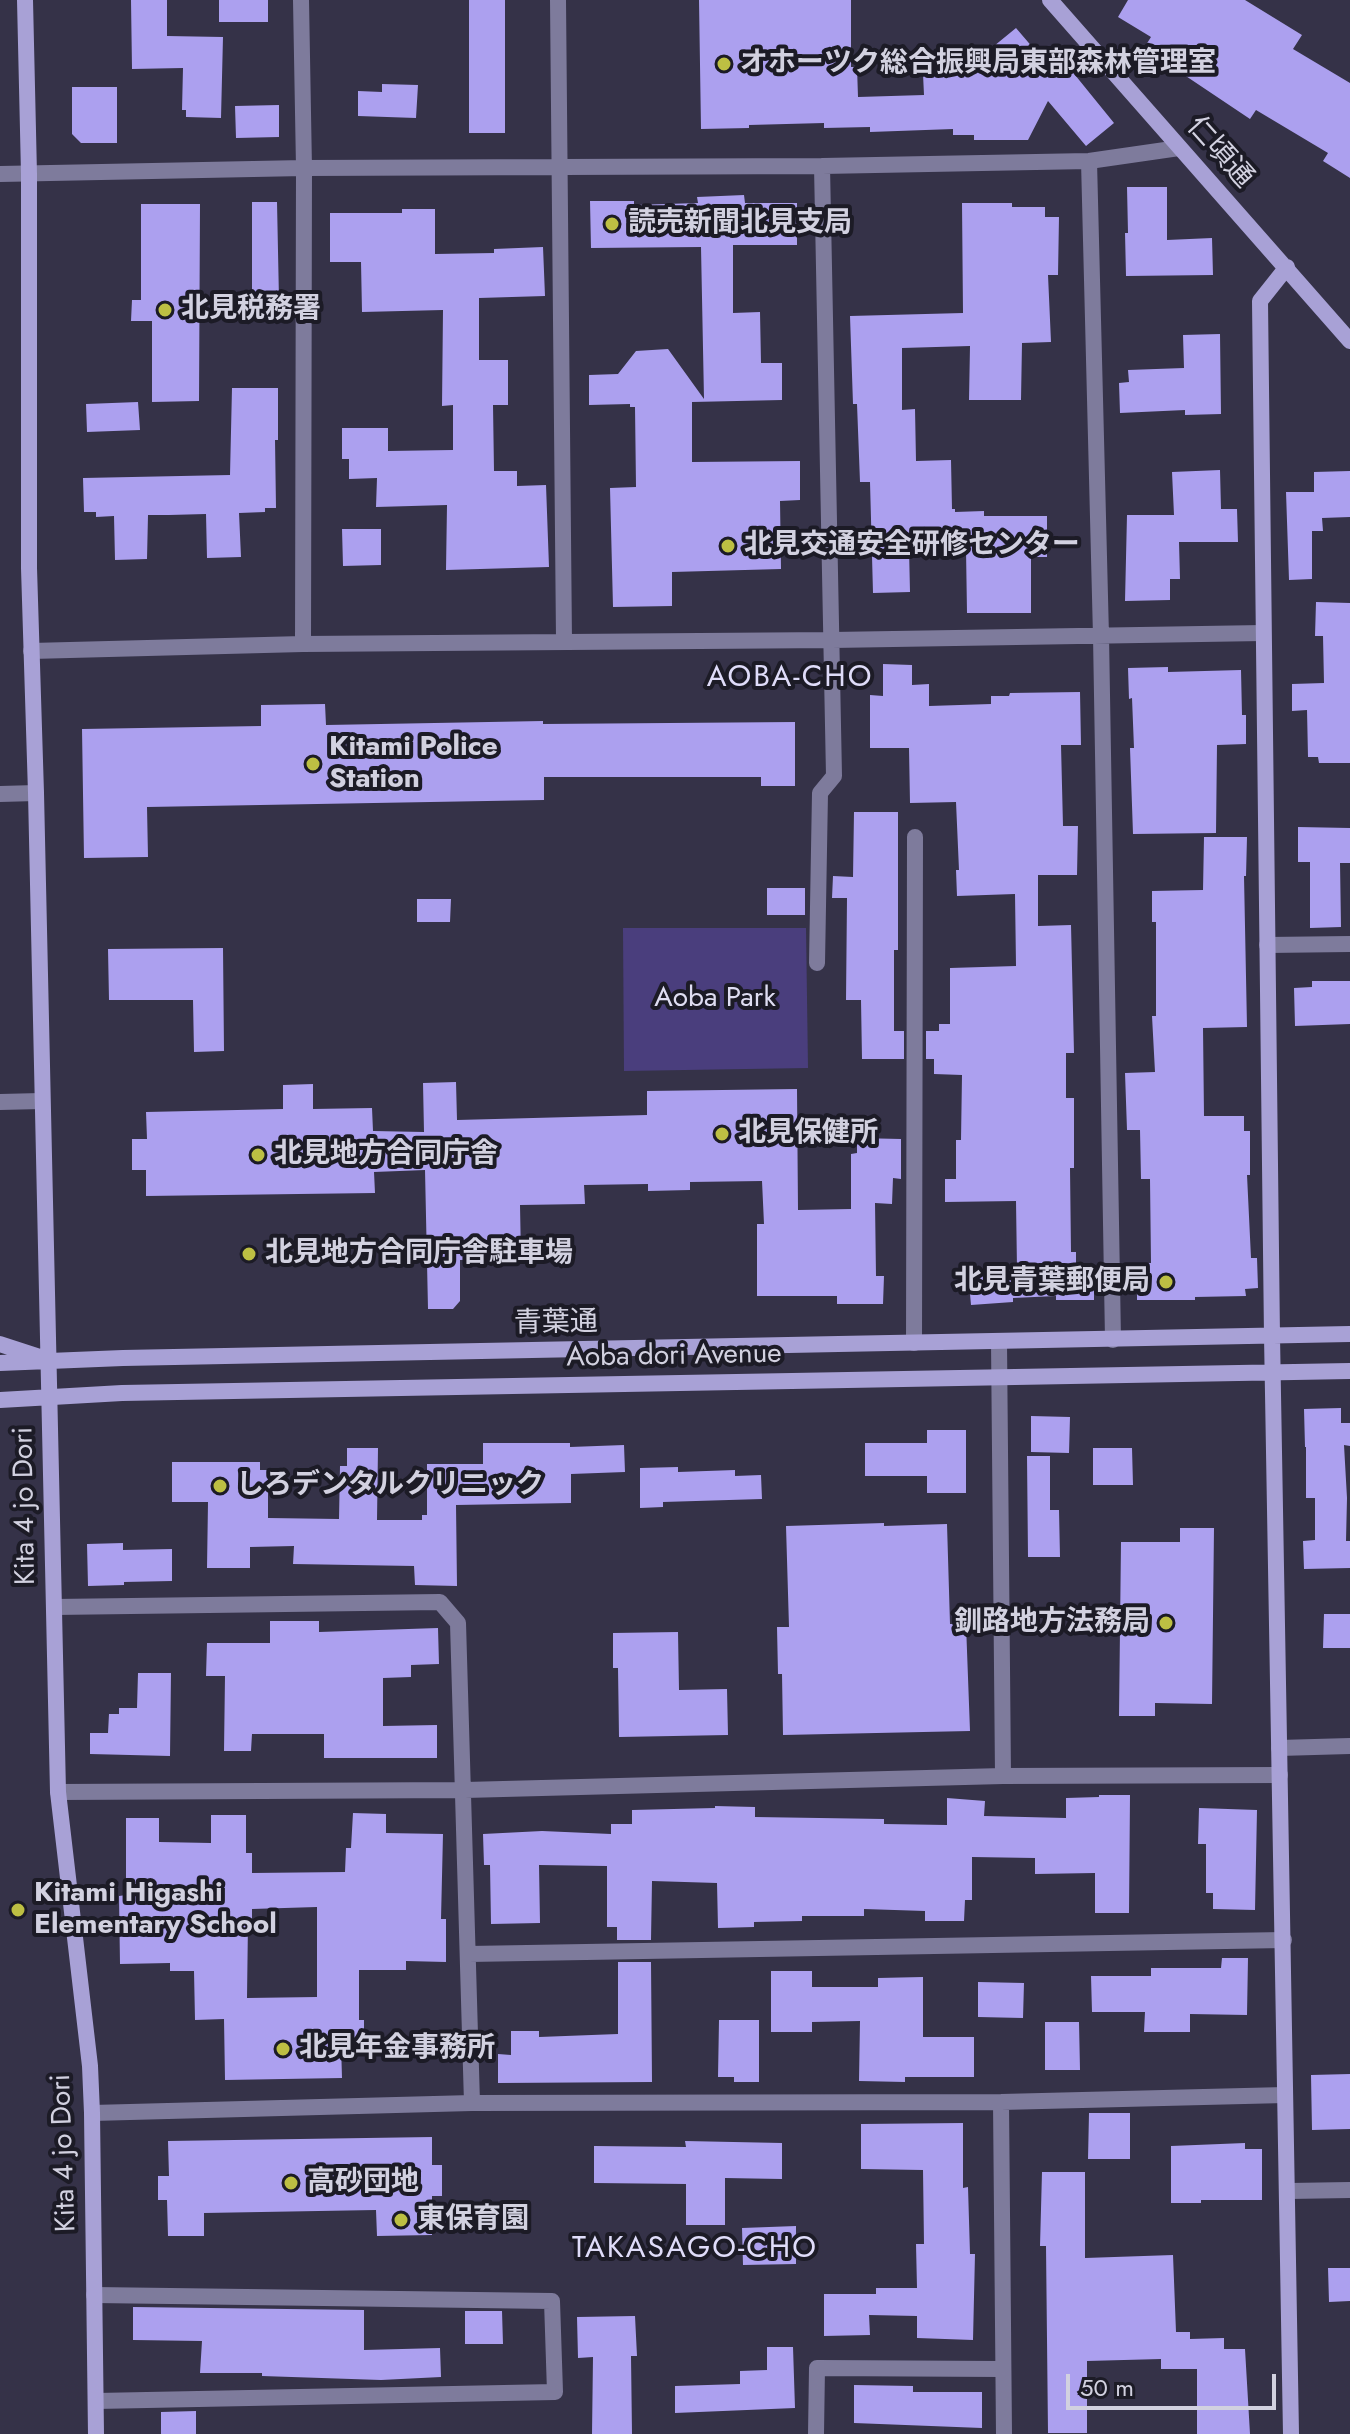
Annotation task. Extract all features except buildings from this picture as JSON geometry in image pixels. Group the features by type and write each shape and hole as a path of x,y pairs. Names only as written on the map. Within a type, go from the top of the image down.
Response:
{"street":[{"name":"Kita 4 jo Dori","path":"25,0 29,174 29,568 58,1792 90,2066 96,2434"},
{"path":"301,0 304,168 303,644"},
{"path":"558,0 564,640"},
{"name":"仁頃通","path":"1050,0 1350,341"},
{"path":"0,174 1089,161 1179,148"},
{"path":"1089,161 1113,1340 1350,1334"},
{"path":"817,963 820,793 834,776 822,166"},
{"path":"1287,267 1260,301 1272,1336 1291,2434"},
{"path":"31,651 564,640 832,640 1263,633"},
{"path":"0,794 36,793"},
{"path":"914,1343 915,837"},
{"path":"1267,945 1350,944"},
{"path":"0,1102 41,1101"},
{"name":"青葉通","path":"0,1363 1113,1340"},
{"path":"999,1342 1003,1776"},
{"path":"0,1344 49,1360"},
{"name":"Aoba dori Avenue","path":"0,1400 122,1393 1350,1371"},
{"path":"54,1607 440,1602 458,1623 472,2103"},
{"path":"1279,1748 1350,1746"},
{"path":"58,1792 465,1790 1003,1776 1280,1775"},
{"path":"469,1954 1284,1940"},
{"path":"92,2113 472,2103 1001,2102 1285,2095"},
{"path":"1001,2102 1004,2434"},
{"path":"1289,2191 1350,2190"},
{"path":"94,2295 552,2301 555,2392 96,2401"},
{"path":"816,2434 817,2368 1002,2369"}],"green space":[{"name":"Aoba Park","path":"623,928 806,928 808,1068 624,1071"}],"place":[{"name":"オホーツク総合振興局東部森林管理室","path":"724,64"},
{"name":"読売新聞北見支局","path":"612,224"},
{"name":"北見税務署","path":"165,310"},
{"name":"北見交通安全研修センター","path":"728,546"},
{"name":"Kitami Police Station","path":"313,764"},
{"name":"北見保健所","path":"722,1134"},
{"name":"北見地方合同庁舎","path":"258,1155"},
{"name":"北見地方合同庁舎駐車場","path":"249,1254"},
{"name":"北見青葉郵便局","path":"1166,1282"},
{"name":"しろデンタルクリニック","path":"220,1486"},
{"name":"釧路地方法務局","path":"1166,1623"},
{"name":"Kitami Higashi Elementary School","path":"18,1910"},
{"name":"北見年金事務所","path":"283,2049"},
{"name":"高砂団地","path":"291,2183"},
{"name":"東保育園","path":"401,2220"}],"district":[{"name":"AOBA-CHO","path":"790,679"},
{"name":"TAKASAGO-CHO","path":"695,2250"}]}
